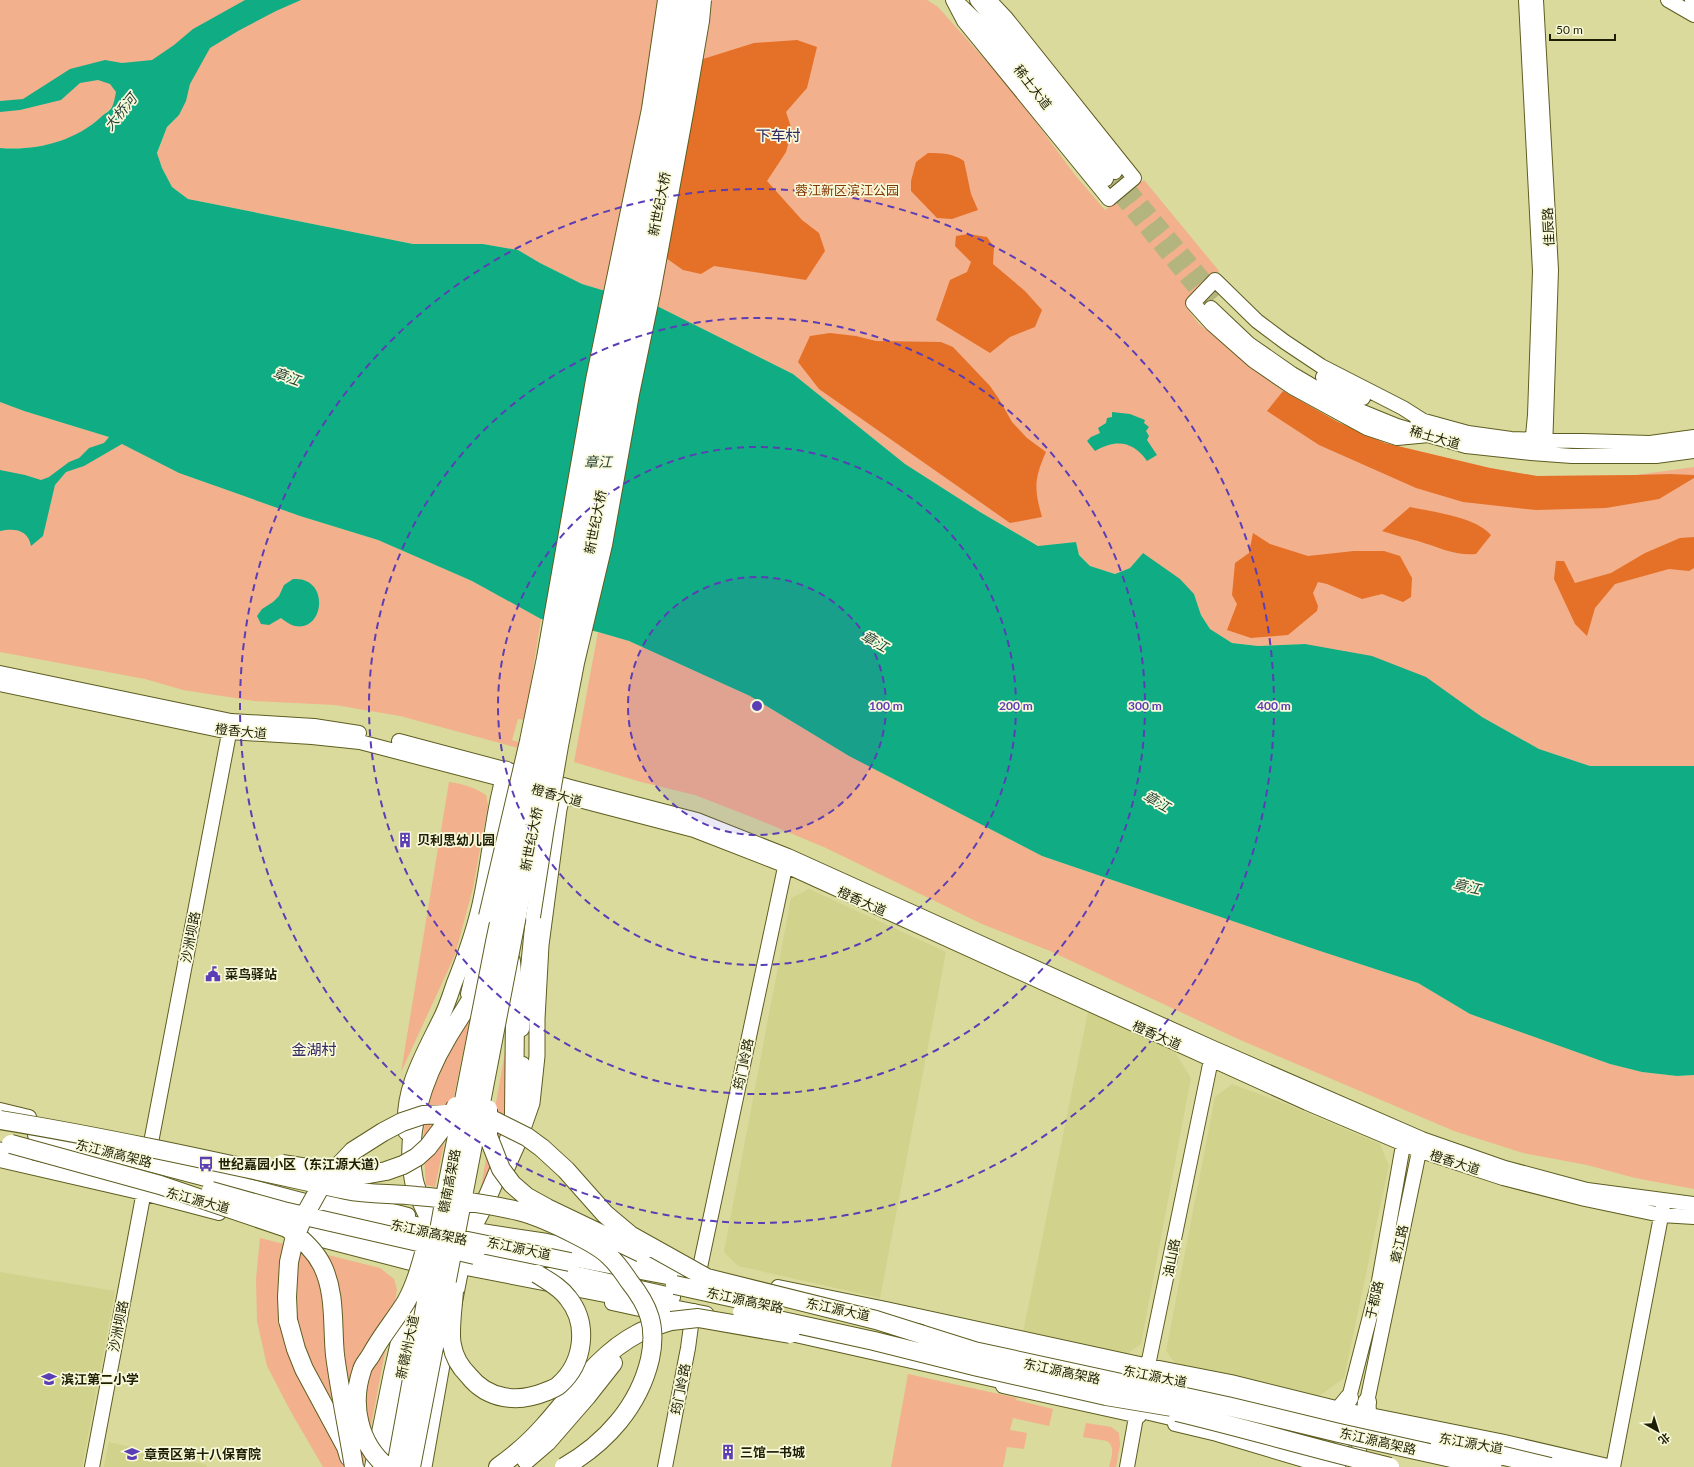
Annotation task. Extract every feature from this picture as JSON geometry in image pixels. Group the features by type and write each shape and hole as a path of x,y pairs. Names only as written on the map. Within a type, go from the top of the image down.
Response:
{"highway":[{"name":"新世纪大桥","path":"503,945 554,661 624,288 662,104 675,0"},
{"name":"新世纪大桥","path":"503,945 678,106 693,0"},
{"name":"赣南高架路","path":"411,1467 482,1098 503,945"},
{"name":"赣南高架路","path":"396,1467 446,1192 464,1105 503,945"},
{"path":"150,1149 261,1160 358,1176 386,1171 417,1157 428,1147 439,1133 457,1102 503,945"},
{"path":"412,1168 416,1108 433,1062 447,1037 466,1010 483,976 503,945"},
{"path":"469,1233 485,1203 499,1170 510,1136 514,1116 515,1014 503,945"},
{"path":"503,945 488,1100 488,1136 494,1154 502,1169 517,1189 527,1197 547,1208 654,1259 703,1275 876,1320 981,1360"},
{"path":"475,1255 537,1274 558,1287 577,1311 582,1333 580,1352 569,1373 558,1386 523,1399 504,1397 488,1392 474,1383 458,1364 451,1344 454,1281 472,1197 482,1098"},
{"path":"386,1467 368,1444 361,1429 357,1404 362,1370 380,1338 406,1301 420,1271 445,1167 464,1105"},
{"path":"353,1467 346,1447 304,1369 296,1349 288,1312 287,1297 289,1262 294,1240 302,1220 322,1184 353,1151 383,1132 402,1122 423,1115 470,1113 494,1120 527,1137 542,1148 566,1170 605,1214 630,1235 703,1275"},
{"path":"0,1119 85,1134 355,1192 416,1196 494,1206 520,1211 555,1224 593,1243 610,1256 642,1297 651,1316 653,1346 648,1368 637,1396 619,1423 594,1447 564,1467"},
{"name":"东江源高架路","path":"0,1126 84,1145 381,1223 860,1325 981,1360"},
{"path":"4,1145 160,1185 287,1228 301,1238 322,1265 332,1298 335,1354 341,1399 349,1434 353,1467"},
{"name":"东江源高架路","path":"4,1145 82,1155 283,1211 475,1255 874,1341 981,1360 1223,1415 1438,1467"},
{"path":"498,1467 520,1451 544,1427 598,1362 636,1334 671,1321 698,1318 981,1360"},
{"path":"518,1467 547,1442 628,1346 671,1321"},
{"path":"1106,1388 1335,1454 1390,1467"},
{"path":"1106,1388 1228,1398 1341,1426 1496,1454 1550,1467"},
{"name":"东江源高架路","path":"1106,1388 1227,1406 1492,1467"}],"main road":[{"path":"433,1224 415,1182 405,1129 406,1106 412,1081 440,1019 471,937 479,909 505,774"},
{"path":"489,1203 513,1156 532,1103 537,1056 537,1019 541,945 559,809 564,791"},
{"name":"东江源大道","path":"4,1145 79,1167 144,1190 423,1264 692,1316 961,1373 1137,1413 1216,1429 1325,1465 1356,1467"},
{"name":"东江源大道","path":"150,1149 335,1206 433,1224 550,1255 780,1297 984,1342 1148,1370 1231,1391 1372,1417 1584,1467"},
{"name":"新赣州大道","path":"386,1467 406,1347 433,1224"},
{"path":"424,1467 444,1349 469,1233"}],"street":[{"path":"406,1106 425,1059 443,1030 458,1012 470,990 527,741 544,658 593,380 649,109 665,0"},
{"path":"704,0 702,22 653,293 632,394 605,545 577,664 547,827 533,917 523,1018 522,1043 524,1099 521,1117 511,1154 489,1203 469,1233 547,1242 703,1275 886,1308 1148,1370"},
{"path":"954,0 964,21 1109,199 1134,178 1006,18 989,0"},
{"name":"稀土大道","path":"954,0 975,19 1111,176 1023,55 977,0"},
{"name":"佳辰路","path":"1526,0 1540,271 1539,447"},
{"name":"佳辰路","path":"1536,0 1551,270 1539,447"},
{"path":"1668,0 1694,15"},
{"path":"1425,422 1403,408 1321,366 1285,342 1257,321 1215,280 1193,303 1212,324 1254,361 1292,387 1367,428 1397,438 1429,435"},
{"name":"稀土大道","path":"1219,297 1254,330 1294,359 1343,389 1396,413 1468,433 1511,439 1539,447 1656,456 1694,451"},
{"name":"稀土大道","path":"1211,308 1249,344 1292,374 1343,404 1397,426 1466,446 1539,447 1650,443 1694,437"},
{"path":"0,666 57,677 142,703"},
{"name":"橙香大道","path":"0,673 142,703 230,727"},
{"name":"橙香大道","path":"0,684 230,727 314,726 368,734 694,830 786,861 1212,1053 1307,1103 1405,1137 1420,1145 1518,1182 1585,1200 1662,1208 1694,1217"},
{"name":"沙洲坝路","path":"150,1149 230,727"},
{"name":"筠门岭路","path":"703,1275 786,861"},
{"name":"油山路","path":"1126,1467 1137,1413 1148,1370 1212,1053"},
{"path":"0,1110 150,1149"},
{"name":"于都路","path":"1325,1465 1378,1281 1405,1137"},
{"name":"章江路","path":"1356,1467 1372,1417 1420,1145"},
{"path":"0,1160 144,1190"},
{"name":"沙洲坝路","path":"92,1467 144,1190"},
{"name":"橙香大道","path":"1662,1208 1694,1204"},
{"path":"1372,1417 1500,1440 1613,1467 1662,1208"},
{"path":"372,1467 391,1373 423,1264"},
{"path":"430,1467 460,1270"},
{"name":"筠门岭路","path":"666,1467 692,1316"}],"shaded area":[{"path":"797,40 817,47 807,88 786,112 792,130 786,152 767,181 802,220 819,233 825,251 806,280 714,266 701,274 683,270 666,258 703,59 754,43"},
{"path":"928,153 947,154 964,161 971,194 978,210 952,219 937,218 911,191 911,181 916,162"},
{"path":"968,234 987,237 994,247 993,264 1025,291 1042,310 1035,327 1010,337 990,353 936,320 950,280 967,272 971,262 955,246 956,236"},
{"path":"830,333 856,336 876,341 941,342 953,347 990,386 1012,422 1027,438 1046,452 1039,470 1036,484 1042,517 1010,523 819,389 798,362 810,336"},
{"path":"1283,391 1338,422 1385,443 1490,468 1537,476 1670,474 1694,475 1694,478 1659,499 1606,508 1536,510 1463,502 1416,488 1319,445 1267,411"},
{"path":"1410,507 1454,516 1475,524 1491,535 1476,554 1461,554 1382,531"},
{"path":"1253,533 1270,544 1308,556 1354,551 1384,551 1400,556 1412,578 1411,597 1403,602 1382,594 1362,599 1327,584 1318,582 1313,593 1318,606 1317,611 1288,635 1251,638 1227,630 1237,604 1232,595 1235,563 1249,553"},
{"path":"1694,537 1694,568 1689,571 1669,569 1615,584 1595,608 1587,636 1575,624 1554,579 1556,561 1564,561 1575,583 1611,573 1645,553 1680,538"},
{"path":"809,889 946,952 880,1298 738,1266 724,1252 791,898"},
{"path":"1088,1012 1175,1052 1191,1078 1141,1344 1125,1355 1023,1333"},
{"path":"1232,1084 1281,1102 1380,1144 1389,1165 1344,1378 1318,1397 1177,1366 1166,1351 1215,1097"},
{"name":"滨江第二小学","path":"0,1272 115,1291 82,1467 0,1467"},
{"name":"章贡区第十八保育院","path":"109,1442 207,1465 207,1467 104,1467"}],"green space":[{"name":"蓉江新区滨江公园","path":"0,0 927,0 938,7 1013,91 1075,175 1105,210 1144,180 1219,271 1185,306 1199,324 1283,391 1338,422 1385,443 1490,468 1537,476 1636,475 1694,467 1694,766 1590,766 1539,749 1482,717 1305,644 1258,646 1232,643 1210,629 1201,615 1194,594 1143,553 1130,568 1115,574 1090,566 1079,555 1076,542 1039,546 980,512 905,464 793,374 659,307 582,284 518,250 483,244 413,244 188,199 172,187 162,168 157,154 167,127 179,115 112,107 96,122 78,134 60,142 30,148 0,148"},
{"path":"0,402 24,411 109,437 179,473 300,516 378,540 472,581 541,619 525,720 518,719 512,740 524,744 522,749 400,716 335,705 254,701 183,690 145,679 0,652"},
{"path":"598,632 629,641 750,696 849,756 1042,856 1418,983 1470,1014 1610,1064 1642,1072 1677,1076 1694,1075 1694,1189 1635,1178 1587,1165 1523,1153 1454,1131 1238,1039 1050,951 982,924 826,848 695,795 641,782 574,762"},
{"path":"449,782 468,786 482,792 486,795 488,805 473,888 455,955 401,1072"},
{"path":"473,1005 435,1187 426,1185 423,1141 427,1101 440,1061"},
{"path":"509,1030 505,1137 479,1198"},
{"path":"260,1238 380,1268 394,1279 397,1290 363,1467 323,1467 291,1412 267,1366 257,1321 256,1279"},
{"path":"908,1374 1017,1398 1016,1400 1053,1409 1049,1426 1013,1418 1010,1430 1027,1433 1024,1449 1007,1447 1003,1467 891,1467"},
{"path":"1086,1423 1111,1427 1119,1433 1120,1445 1116,1467 1109,1467 1112,1453 1110,1443 1107,1441 1083,1437"}],"water":[{"name":"章江","path":"245,0 301,0 238,31 210,48 190,84 186,101 179,115 167,127 157,153 162,168 172,187 188,199 413,244 483,244 518,250 582,284 659,307 793,374 905,464 980,512 1038,546 1076,542 1079,555 1090,566 1115,574 1130,568 1143,553 1180,579 1194,594 1201,615 1210,629 1232,643 1258,646 1305,644 1372,656 1426,677 1482,717 1539,749 1590,766 1694,766 1694,1075 1677,1076 1642,1072 1610,1064 1470,1014 1418,983 1042,856 849,756 750,696 629,641 598,632 541,619 472,581 378,540 300,516 179,473 122,444 84,466 66,472 55,485 43,536 31,546 27,536 20,531 0,531 0,470 41,480 49,477 69,462 79,458 89,448 104,443 109,437 24,411 0,402 0,148 13,149 40,146 66,139 79,133 110,110 116,92 110,84 98,80 80,83 61,100 20,110 0,112 0,101 23,99 70,69 105,60 122,63 152,60 174,45 193,29"},
{"path":"1112,412 1130,414 1145,420 1144,423 1149,427 1146,431 1149,436 1147,440 1157,455 1147,461 1136,449 1124,444 1110,445 1095,451 1087,441 1091,437 1100,433 1098,428 1106,423 1107,418 1112,417"},
{"path":"293,579 301,579 313,586 319,601 316,616 311,622 304,626 295,626 281,618 269,625 261,624 257,616 262,609 279,596 284,585"}],"tunnel":[{"path":"1115,172 1219,297"},
{"path":"1106,179 1211,308"}],"place":[{"name":"贝利思幼儿园","path":"405,840"},
{"name":"菜鸟驿站","path":"213,974"},
{"name":"世纪嘉园小区（东江源大道）","path":"206,1164"},
{"name":"滨江第二小学","path":"49,1379"},
{"name":"三馆一书城","path":"728,1452"},
{"name":"章贡区第十八保育院","path":"132,1454"}],"district":[{"name":"下车村","path":"778,135"},
{"name":"金湖村","path":"314,1049"}],"water label":[{"name":"大桥河","path":"120,112"}]}
